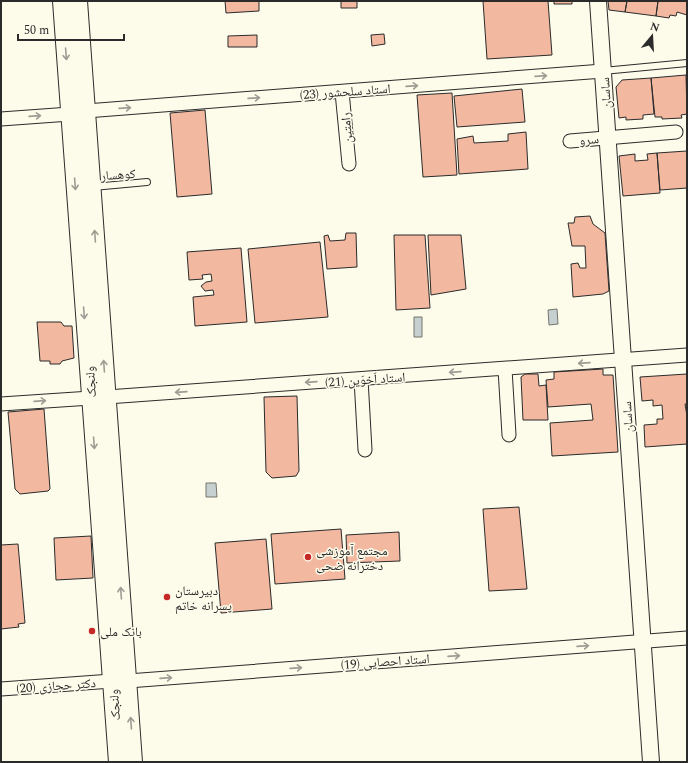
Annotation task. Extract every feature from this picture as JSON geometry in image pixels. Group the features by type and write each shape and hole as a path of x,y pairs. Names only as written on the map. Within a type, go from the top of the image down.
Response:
{"main road":[{"name":"ولنجک","path":"62,1 78,113 91,187 99,397"},
{"name":"ولنجک","path":"78,1 78,113 120,681 134,762"},
{"name":"ولنجک","path":"118,762 120,681"}],"street":[{"name":"ساسان","path":"598,1 651,762"},
{"name":"استاد سلحشور (23)","path":"1,119 603,71"},
{"name":"رامتین","path":"342,92 349,164"},
{"name":"سرو","path":"570,141 676,132"},
{"name":"استاد اَخوَين (21)","path":"1,404 687,355"},
{"path":"505,369 509,434"},
{"path":"360,379 365,450"},
{"name":"استاد احصایی (19)","path":"120,681 687,638"},
{"name":"دکتر حجازی (20)","path":"1,689 120,681"}],"lane":[{"path":"603,71 687,63"},
{"name":"کوهسار","path":"91,187 147,182"}],"shaded area":[{"path":"557,309 558,324 549,325 548,310"},
{"path":"414,317 422,317 422,337 414,337"},
{"path":"206,483 216,483 217,497 206,497"}],"building":[{"path":"225,1 259,1 259,11 226,13"},
{"path":"341,1 357,1 357,8 341,8"},
{"path":"483,1 548,1 552,55 487,59"},
{"path":"554,1 572,1 572,4 554,4"},
{"path":"608,1 627,1 625,12 609,10"},
{"path":"627,1 658,1 656,16 625,12"},
{"path":"658,1 687,1 687,15 677,12 676,16 670,15 669,18 656,16"},
{"path":"384,34 385,44 372,46 371,35"},
{"path":"257,35 257,47 228,47 228,36"},
{"path":"686,75 687,114 681,115 682,118 662,119 662,117 655,117 651,78"},
{"path":"651,78 654,114 643,115 643,119 626,120 626,117 619,118 616,87 622,80"},
{"path":"522,89 525,122 457,127 454,96"},
{"path":"452,93 457,175 423,177 417,95"},
{"path":"205,110 212,194 177,197 170,113"},
{"path":"526,132 528,169 459,174 457,139 473,136 474,143 508,141 508,134"},
{"path":"687,151 687,188 660,190 657,153"},
{"path":"657,153 660,193 623,196 619,156 635,154 635,161 648,160 647,154"},
{"path":"590,216 593,224 605,233 609,291 603,294 573,297 571,264 578,263 580,268 586,268 585,246 572,246 568,223 574,223 575,217"},
{"path":"346,233 356,233 357,267 327,269 324,236 328,235 330,241 345,240"},
{"path":"394,235 425,235 430,308 396,310"},
{"path":"428,235 461,235 466,289 431,295"},
{"path":"320,242 328,317 255,323 248,249"},
{"path":"241,248 247,322 195,326 193,297 214,295 213,290 205,291 201,286 206,282 212,281 211,274 202,275 203,279 189,280 187,252"},
{"path":"37,322 61,322 64,326 72,326 74,358 62,361 60,364 50,364 50,361 40,361"},
{"path":"603,369 603,375 613,375 618,452 552,456 550,423 593,420 591,404 548,407 546,380 554,379 554,372"},
{"path":"525,374 538,374 539,386 546,385 548,420 523,420 521,377"},
{"path":"687,374 687,404 685,404 687,416 687,444 645,447 644,425 657,424 657,419 663,419 662,405 653,406 653,400 642,401 640,377"},
{"path":"297,396 299,471 296,476 272,478 266,472 264,397"},
{"path":"44,409 50,489 48,491 20,494 15,489 8,412"},
{"path":"519,507 527,589 489,591 483,509"},
{"name":"مجتمع آموزشی دخترانه ضحی","path":"341,529 345,579 275,584 271,534"},
{"path":"399,532 400,561 347,563 346,535"},
{"path":"91,536 93,578 56,580 54,538"},
{"path":"266,539 272,609 221,613 215,543"},
{"path":"18,544 25,623 18,624 19,627 1,629 1,545"}],"place":[{"name":"مجتمع آموزشی دخترانه ضحی","path":"308,557"},
{"name":"دبیرستان پسرانه خاتم","path":"167,597"},
{"name":"بانک ملی","path":"92,631"}]}
